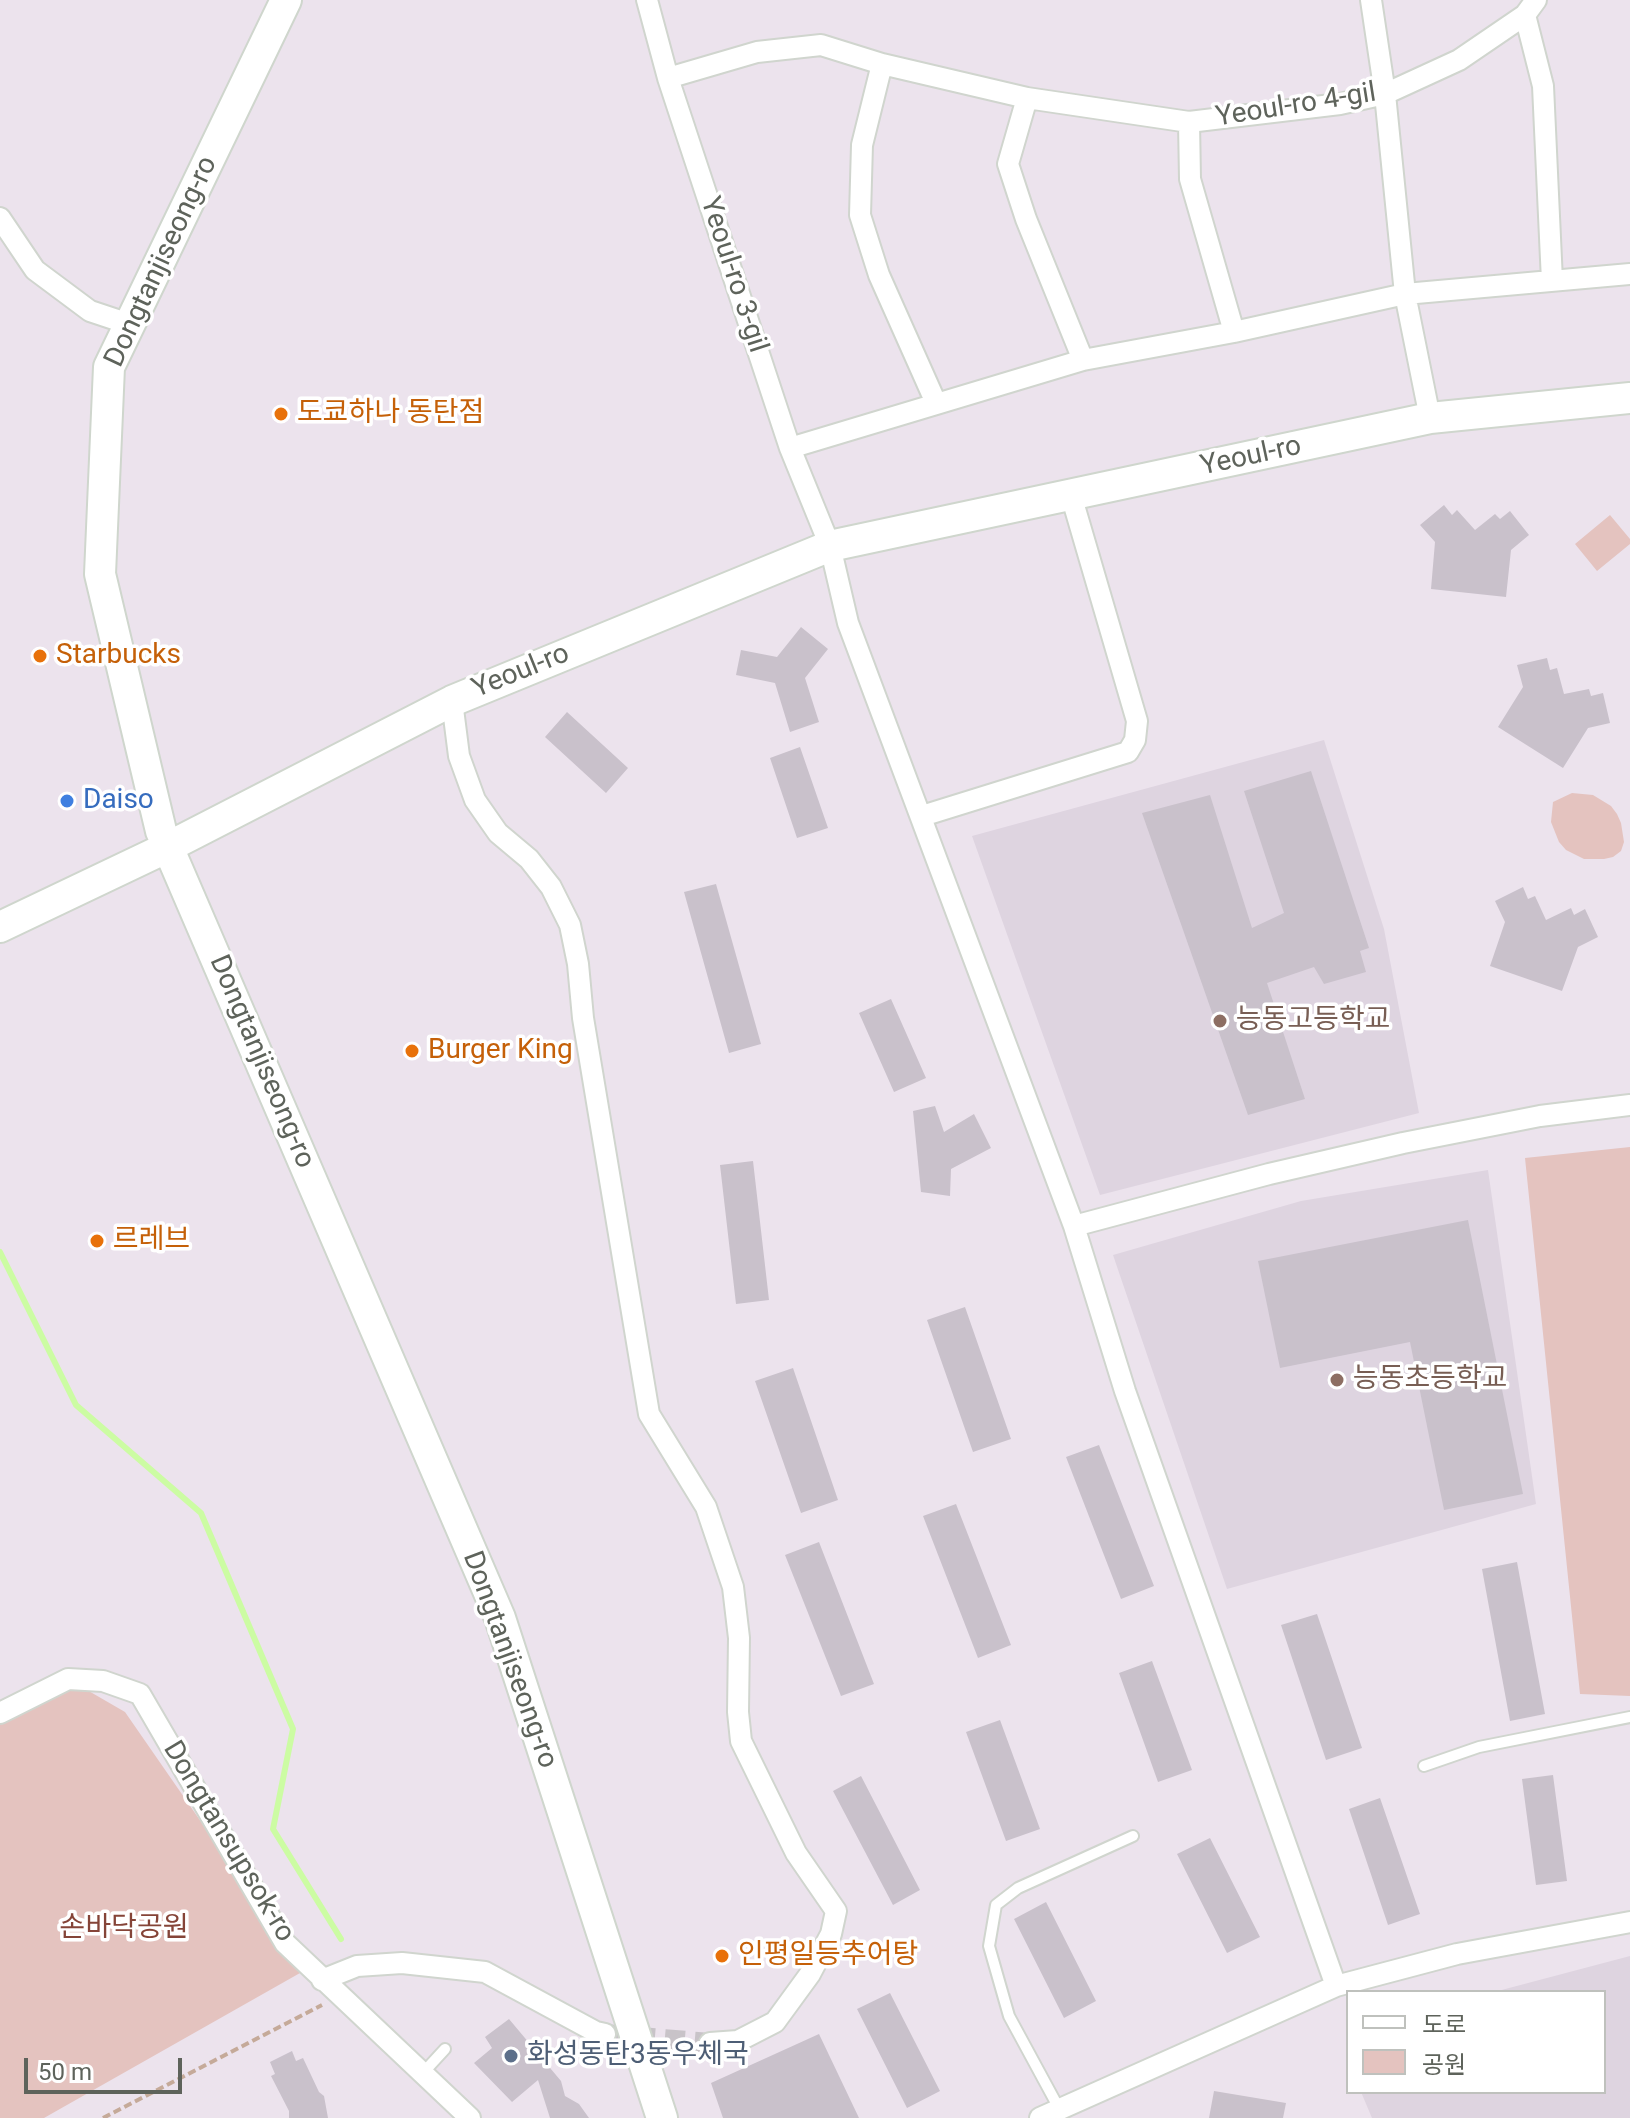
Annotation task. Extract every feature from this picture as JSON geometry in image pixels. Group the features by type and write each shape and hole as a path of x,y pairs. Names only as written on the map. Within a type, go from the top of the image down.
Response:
{"main road":[{"name":"Dongtanjiseong-ro","path":"286,0 109,367 100,574 161,831 500,1618 662,2118"},
{"name":"Yeoul-ro","path":"0,927 168,847 452,701 830,546 1430,418 1630,398"}],"street":[{"name":"Yeoul-ro 3-gil","path":"647,0 668,78 790,448 830,546 848,623 1074,1226 1125,1391 1336,1986"},
{"path":"1371,0 1385,94 1405,294 1430,418"},
{"name":"Yeoul-ro 4-gil","path":"668,78 757,52 821,45 882,64 1027,98 1189,122 1340,104 1385,94 1459,60 1531,7 1543,86 1552,281"},
{"path":"882,64 862,145 860,215 879,275 936,403"},
{"path":"1027,98 1008,164 1026,219 1083,360"},
{"name":"Yeoul-ro 4-gil","path":"1189,122 1190,179 1234,332"},
{"path":"0,218 35,270 90,311 129,324"},
{"path":"790,448 1083,360 1234,332 1405,294 1630,274"},
{"path":"922,816 1128,752 1135,740 1137,721 1071,495"},
{"path":"452,701 459,756 475,800 498,833 529,859 551,887 570,925 649,1414 706,1507 733,1587 739,1638 738,1712 741,1741 796,1853 836,1911 831,1934 810,1974 775,2022 738,2041 710,2043"},
{"path":"1074,1226 1269,1174 1403,1143 1540,1116 1630,1105"},
{"name":"Dongtansupsok-ro","path":"0,1713 68,1679 103,1681 140,1694 285,1943 470,2118"},
{"path":"1040,2118 1061,2114 1336,1986 1457,1954 1630,1922"},
{"path":"322,1980 357,1966 402,1963 485,1972 605,2034"}],"lane":[{"path":"1424,1766 1479,1747 1630,1717"},
{"path":"1061,2114 1009,2016 989,1946 996,1905 1018,1888 1133,1836"},
{"path":"422,2074 445,2049"}],"path":[{"path":"103,2118 339,1996"}],"shaded area":[{"name":"능동고등학교","path":"1324,740 1384,929 1419,1113 1100,1195 972,836"},
{"name":"능동초등학교","path":"1488,1170 1536,1504 1227,1589 1113,1255 1301,1201"},
{"path":"1630,1956 1630,2118 1372,2118 1362,2094 1606,2094 1606,1990 1502,1990"}],"green space":[{"path":"1610,515 1630,539 1630,544 1597,571 1575,544"},
{"path":"1572,793 1593,795 1611,806 1617,814 1624,842 1621,851 1613,857 1584,859 1566,850 1559,842 1551,822 1553,802"},
{"path":"1630,1147 1630,1696 1580,1694 1525,1158"},
{"name":"손바닥공원","path":"68,1679 125,1712 285,1943 300,1973 44,2118 0,2118 0,1717"}],"building":[{"path":"1444,505 1452,515 1457,510 1475,530 1495,514 1500,519 1510,511 1529,535 1511,550 1506,597 1431,589 1435,542 1420,525"},
{"path":"801,627 828,649 805,678 819,722 790,732 775,683 736,675 741,650 777,657"},
{"path":"1547,658 1550,670 1557,668 1564,694 1589,689 1591,696 1603,693 1610,723 1588,728 1563,768 1498,727 1523,687 1517,665"},
{"path":"567,712 628,768 606,793 545,737"},
{"path":"800,747 828,828 797,838 770,758"},
{"name":"능동고등학교","path":"1311,771 1369,948 1360,951 1366,972 1324,984 1314,967 1267,983 1305,1099 1248,1115 1142,813 1210,795 1252,928 1284,913 1244,791"},
{"path":"716,884 761,1044 729,1053 684,892"},
{"path":"1523,887 1528,899 1535,896 1546,920 1571,908 1574,915 1585,909 1598,937 1578,947 1562,991 1490,966 1505,922 1495,901"},
{"path":"891,999 926,1078 894,1092 859,1013"},
{"path":"935,1106 944,1132 974,1114 991,1148 951,1169 950,1196 921,1192 913,1111"},
{"path":"753,1161 769,1300 736,1304 720,1165"},
{"name":"능동초등학교","path":"1468,1220 1523,1494 1444,1510 1410,1342 1280,1368 1258,1261"},
{"path":"965,1307 1011,1439 973,1452 927,1320"},
{"path":"793,1368 838,1500 801,1513 755,1381"},
{"path":"1099,1445 1154,1586 1121,1599 1066,1457"},
{"path":"956,1504 1011,1645 978,1658 923,1516"},
{"path":"819,1542 874,1684 841,1696 785,1555"},
{"path":"1517,1562 1545,1714 1510,1721 1482,1569"},
{"path":"1317,1614 1362,1748 1326,1760 1281,1625"},
{"path":"1152,1661 1192,1770 1158,1782 1119,1673"},
{"path":"1000,1720 1040,1829 1006,1841 966,1732"},
{"path":"1553,1775 1567,1881 1536,1885 1522,1779"},
{"path":"861,1776 920,1890 893,1905 833,1791"},
{"path":"1380,1798 1420,1914 1388,1925 1349,1809"},
{"path":"1210,1838 1260,1937 1227,1953 1177,1854"},
{"path":"1046,1902 1096,2001 1064,2018 1014,1919"},
{"path":"890,1993 940,2091 907,2108 857,2009"},
{"name":"화성동탄3동우체국","path":"509,2019 561,2081 565,2096 579,2104 589,2118 550,2118 538,2080 512,2102 474,2063 492,2048 485,2037"},
{"path":"819,2034 859,2118 723,2118 711,2083"},
{"path":"292,2051 296,2061 303,2058 319,2092 324,2096 328,2118 289,2118 289,2111 271,2076 275,2074 270,2062"},
{"path":"1214,2091 1286,2103 1283,2118 1209,2118"}],"waterway":[{"path":"0,1252 76,1405 201,1513 293,1729 273,1829 341,1939"}],"tunnel":[{"path":"605,2034 710,2043"}],"place":[{"name":"도쿄하나 동탄점","path":"281,414"},
{"name":"Starbucks","path":"40,656"},
{"name":"Daiso","path":"67,801"},
{"name":"능동고등학교","path":"1220,1021"},
{"name":"Burger King","path":"412,1051"},
{"name":"르레브","path":"97,1241"},
{"name":"능동초등학교","path":"1337,1380"},
{"name":"인평일등추어탕","path":"722,1956"},
{"name":"화성동탄3동우체국","path":"511,2056"}]}
